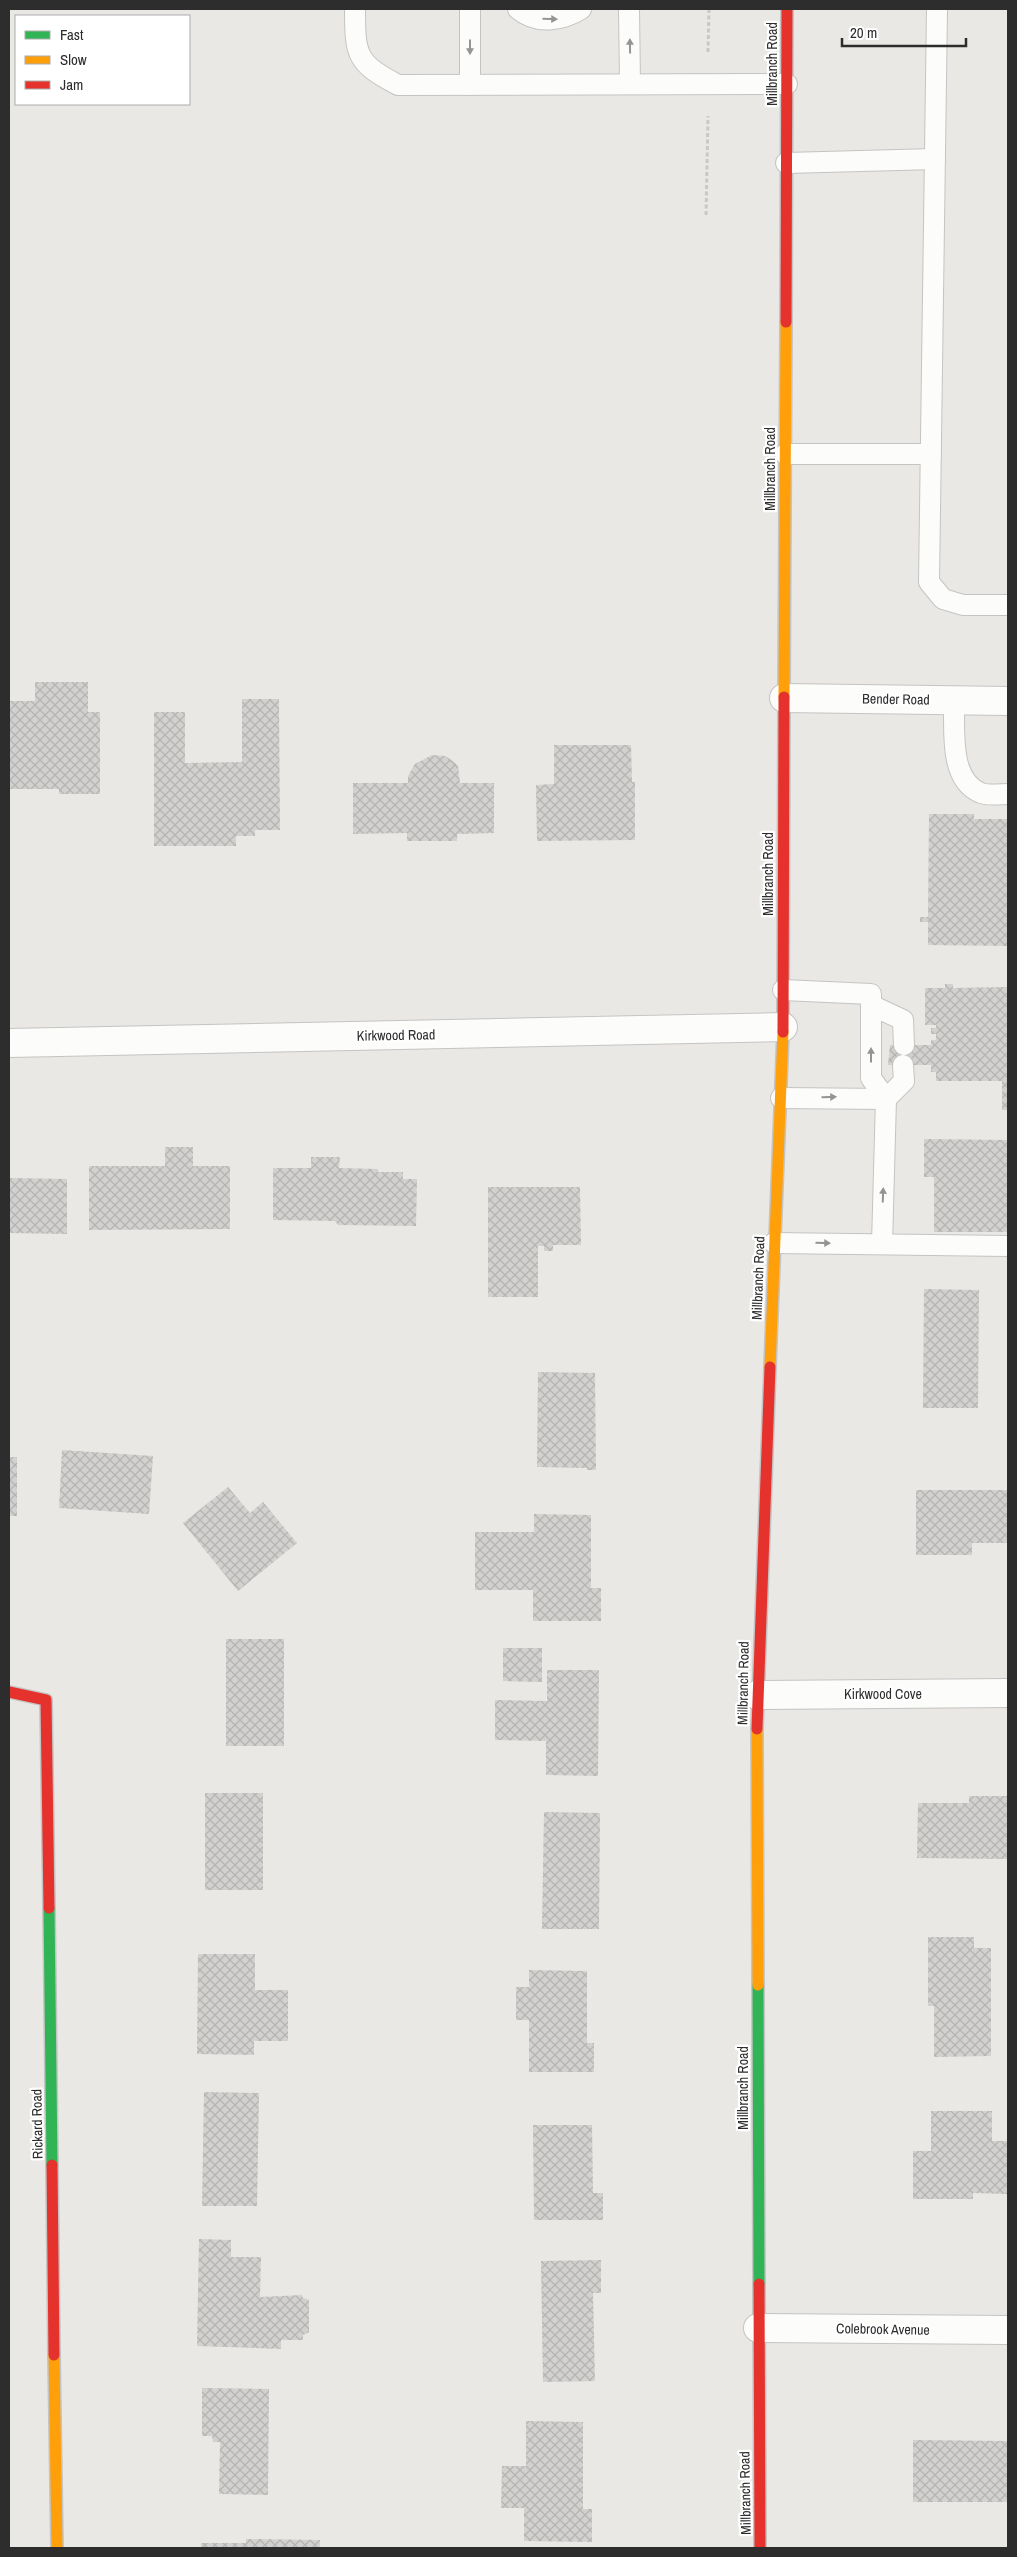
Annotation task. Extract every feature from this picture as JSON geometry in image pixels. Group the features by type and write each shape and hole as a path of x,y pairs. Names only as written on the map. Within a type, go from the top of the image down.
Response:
{"main road":[{"name":"Millbranch Road","path":"760,2548 757,1694 783,1027 787,9"},
{"name":"Rickard Road","path":"9,1692 46,1700 57,2548"}],"street":[{"name":"Bender Road","path":"784,698 1008,701"},
{"name":"Kirkwood Road","path":"9,1043 783,1027"},
{"name":"Kirkwood Cove","path":"757,1694 1008,1693"},
{"name":"Colebrook Avenue","path":"758,2328 1008,2330"}],"lane":[{"path":"355,9 355,40 359,56 373,72 398,85 787,84"},
{"path":"470,9 470,85"},
{"path":"518,9 545,20 560,19 581,9"},
{"path":"629,9 630,84"},
{"path":"937,9 929,582 943,598 963,605 1008,605"},
{"path":"786,163 935,159"},
{"path":"785,454 931,454"},
{"path":"954,700 957,767 966,782 981,794 1008,794"},
{"path":"783,990 871,994 871,1078 886,1099 882,1244"},
{"path":"872,1005 903,1020 904,1046"},
{"path":"781,1098 886,1099 904,1081 903,1066"},
{"path":"774,1243 1008,1246"}],"building":[{"path":"35,682 88,682 88,712 100,712 100,794 59,794 59,789 9,789 9,701 35,701"},
{"path":"242,699 279,699 280,830 255,830 255,836 236,836 236,846 154,846 154,712 185,712 185,763 242,762"},
{"path":"554,745 631,745 632,782 635,782 635,840 537,841 536,785 554,784"},
{"path":"432,755 445,756 458,766 460,783 494,783 494,833 457,834 457,841 407,841 407,833 353,834 353,783 408,783 408,776 415,764"},
{"path":"929,814 974,814 974,819 1008,819 1008,946 928,945 928,922 920,922 920,917 928,917"},
{"path":"945,984 953,984 953,988 1008,987 1008,1110 1002,1110 1002,1081 936,1081 936,1072 931,1072 931,1065 888,1065 890,1045 931,1045 931,1040 936,1040 936,1034 931,1034 931,1028 936,1028 936,1025 925,1025 925,988 945,988"},
{"path":"924,1139 1008,1140 1007,1232 934,1232 934,1177 924,1177"},
{"path":"165,1147 193,1147 193,1166 230,1166 230,1229 89,1230 89,1166 165,1166"},
{"path":"311,1157 340,1157 339,1168 378,1169 378,1172 403,1172 403,1179 417,1179 416,1226 338,1225 335,1221 273,1220 273,1168 311,1168"},
{"path":"9,1178 67,1179 67,1234 9,1233"},
{"path":"488,1187 580,1187 581,1245 553,1245 553,1251 544,1251 544,1246 538,1246 538,1297 488,1297"},
{"path":"924,1289 979,1290 978,1408 923,1408"},
{"path":"538,1372 595,1373 596,1470 587,1470 587,1468 537,1467"},
{"path":"62,1450 153,1456 149,1514 59,1508"},
{"path":"9,1457 17,1457 17,1516 9,1516"},
{"path":"228,1487 250,1513 263,1502 297,1543 238,1591 183,1523"},
{"path":"916,1490 1008,1490 1008,1543 972,1543 972,1555 916,1555"},
{"path":"534,1514 591,1515 591,1588 601,1588 601,1621 533,1621 533,1590 475,1590 475,1532 534,1532"},
{"path":"226,1639 284,1639 284,1746 226,1746"},
{"path":"503,1648 542,1648 542,1682 503,1681"},
{"path":"547,1670 599,1670 598,1776 546,1775 546,1741 495,1740 495,1700 547,1701"},
{"path":"205,1793 263,1793 263,1890 205,1890"},
{"path":"969,1796 1008,1796 1008,1859 917,1858 918,1803 969,1803"},
{"path":"544,1812 600,1813 599,1929 542,1929"},
{"path":"928,1937 974,1937 974,1948 991,1948 991,2056 934,2057 934,2006 928,2006"},
{"path":"198,1954 255,1954 255,1990 288,1990 288,2041 254,2041 254,2055 197,2054"},
{"path":"529,1970 587,1971 587,2043 594,2043 594,2072 529,2072 529,2020 516,2020 516,1987 529,1987"},
{"path":"204,2092 259,2093 257,2206 202,2206"},
{"path":"931,2111 992,2111 992,2141 1008,2141 1008,2194 973,2193 973,2199 913,2199 913,2151 931,2151"},
{"path":"533,2125 592,2125 593,2193 603,2193 603,2220 534,2220"},
{"path":"199,2239 231,2240 231,2257 261,2257 260,2297 302,2295 303,2298 309,2300 309,2332 303,2335 303,2340 281,2340 281,2349 197,2346"},
{"path":"601,2260 601,2293 593,2293 595,2381 543,2382 541,2261"},
{"path":"202,2388 269,2389 268,2495 219,2494 220,2442 213,2442 212,2436 202,2436"},
{"path":"526,2421 583,2422 583,2509 592,2509 592,2542 524,2541 524,2508 501,2508 502,2466 526,2466"},
{"path":"913,2440 1008,2441 1008,2502 913,2502"},
{"path":"246,2539 320,2540 320,2548 201,2548 201,2543 246,2543"}],"traffic: fast":[{"path":"49,1908 52,2165"},
{"path":"758,1985 759,2284"}],"traffic: slow":[{"path":"784,697 786,322"},
{"path":"770,1367 783,1032"},
{"path":"757,1729 758,1985"},
{"path":"54,2355 57,2548"}],"traffic: jam":[{"path":"786,322 787,9"},
{"path":"783,1032 784,697"},
{"path":"757,1729 770,1367"},
{"path":"9,1692 46,1700 49,1908"},
{"path":"52,2165 54,2355"},
{"path":"759,2284 760,2548"}]}
